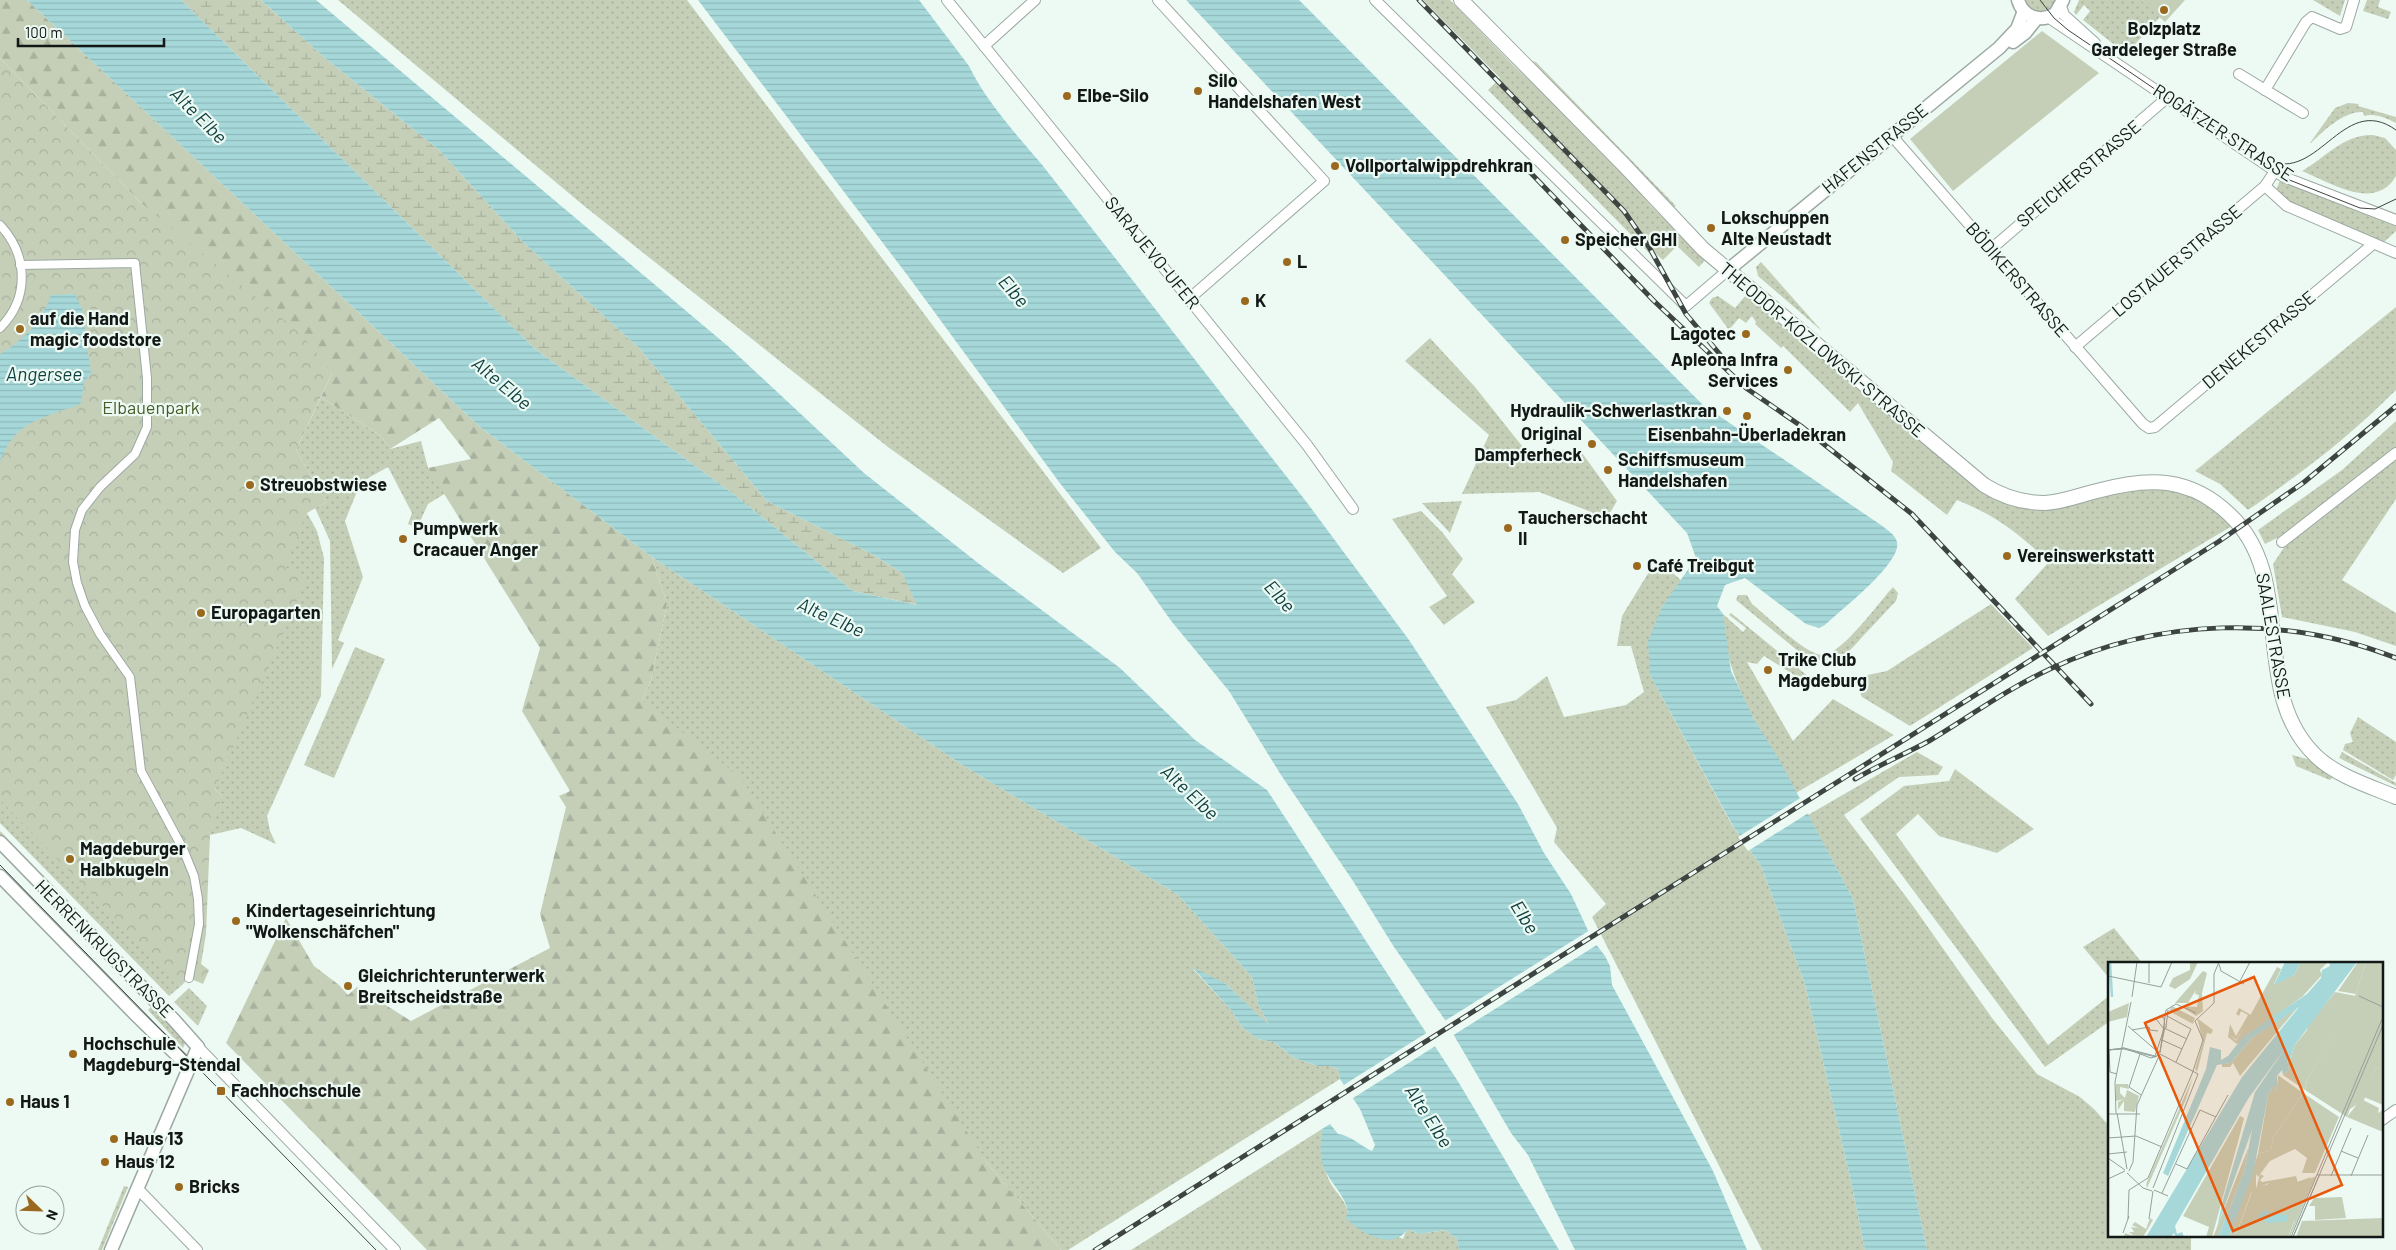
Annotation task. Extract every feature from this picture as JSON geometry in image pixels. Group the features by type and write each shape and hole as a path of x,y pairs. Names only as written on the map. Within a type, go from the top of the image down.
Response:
{"main road":[{"name":"THEODOR-KOZLOWSKI-STRASSE","path":"1461,0 1624,165 1703,249 1978,480 2000,494 2023,501 2047,503 2131,482 2169,483 2190,489 2216,503 2239,524 2249,539"},
{"name":"SAALESTRASSE","path":"2249,539 2264,573 2277,678 2285,707 2301,738 2315,755 2330,766 2396,797"}],"street":[{"name":"SARAJEVO-UFER","path":"947,0 1307,444 1353,509"},
{"path":"984,46 1035,0"},
{"path":"1158,0 1324,181 1189,299"},
{"path":"1375,0 1686,306 1728,270"},
{"path":"2265,90 2306,22 2312,17 2340,29 2346,27 2354,0"},
{"name":"HAFENSTRASSE","path":"1999,48 2015,41 2063,2"},
{"name":"ROGÄTZER STRASSE","path":"2063,2 2064,15 2110,58"},
{"path":"2021,6 2043,18"},
{"name":"HAFENSTRASSE","path":"1728,270 1999,48 2017,29 2021,6"},
{"name":"ROGÄTZER STRASSE","path":"2043,18 2110,58 2284,177 2396,220"},
{"path":"2239,74 2303,113"},
{"name":"SPEICHERSTRASSE","path":"1990,250 2168,97"},
{"name":"BÖDIKERSTRASSE","path":"1892,136 2143,424"},
{"name":"LOSTAUER STRASSE","path":"2075,347 2265,186 2275,171"},
{"name":"ROGÄTZER STRASSE","path":"2265,186 2287,206 2396,253"},
{"path":"0,225 16,246 22,286 20,300 14,311 0,328"},
{"name":"DENEKESTRASSE","path":"2143,424 2150,428 2155,427 2373,244"},
{"path":"20,265 135,263 147,378 146,432 135,454 100,487 82,510 75,530 73,562 77,583 85,606 100,634 130,677 134,694 138,757 143,776 183,849 194,876 198,899 199,924 189,978"},
{"path":"2282,542 2396,454"},
{"name":"HERRENKRUGSTRASSE","path":"0,842 395,1250"},
{"name":"HERRENKRUGSTRASSE","path":"0,876 188,1066"},
{"path":"111,1250 198,1046"},
{"path":"2384,1119 2396,1110"},
{"path":"137,1188 197,1250"}],"green space":[{"path":"0,0 27,0 480,427 652,557 667,604 651,680 642,701 740,777 987,1163 1061,1250 427,1250 226,1043 286,918 314,966 339,985 348,995 357,987 411,1021 550,948 540,914 566,807 559,796 570,791 522,711 540,648 428,468 471,459 439,418 390,449 381,436 321,397 332,373 140,202 0,58"},
{"path":"181,0 261,0 325,58 439,150 523,242 639,348 767,501 874,555 902,573 918,605 853,591 736,496 535,349"},
{"path":"338,0 687,0 1101,548 1063,573 888,447 583,205"},
{"path":"1423,0 1450,0 1515,67 1613,160 1650,205 1705,260 1699,267 1677,246 1663,260 1656,254 1653,257 1488,90 1500,78"},
{"path":"2022,0 2058,0 2047,12 2034,13"},
{"path":"2079,0 2144,0 2143,2 2160,17 2126,54 2083,20 2090,11 2084,5 2076,15 2074,12"},
{"name":"Bolzplatz Gardeleger Straße","path":"2144,0 2185,0 2165,22 2142,2"},
{"path":"2313,0 2345,0 2340,16"},
{"path":"2367,0 2380,0 2378,7 2391,12 2388,19 2363,11"},
{"path":"2042,31 2099,73 1953,191 1910,139"},
{"name":"Elbauenpark","path":"0,58 140,202 302,335 332,373 296,450 326,502 307,513 285,567 307,578 215,789 222,795 214,824 207,829 210,835 206,934 201,964 209,970 203,984 189,978 181,986 0,800"},
{"path":"1532,61 1536,62 1676,206 1674,207"},
{"path":"2348,103 2359,104 2358,106 2396,117 2396,123 2380,116 2364,116 2363,112 2356,113 2341,118 2310,143 2335,108"},
{"path":"2373,135 2385,138 2396,150 2396,176 2387,187 2377,192 2352,192 2302,171 2353,138"},
{"path":"2279,182 2284,182 2396,226 2396,231 2383,243 2289,202 2277,189"},
{"path":"1761,262 1822,331 1758,276 1756,267"},
{"path":"1746,295 1810,349 2011,504 2156,487 2181,492 2210,505 2232,526 2048,636 2015,599 2049,562 2006,526 1971,506 1957,500 1947,515 1891,471 1893,462 1858,403 1850,412 1783,346 1781,348 1755,324 1756,322 1752,316 1746,323 1739,318 1729,330 1709,303 1712,298 1718,296 1735,308"},
{"path":"2396,307 2396,390 2325,454 2248,510 2220,484 2195,471"},
{"path":"1430,338 1475,387 1522,446 1542,462 1553,449 1582,453 1617,501 1607,518 1539,492 1462,494 1489,435 1405,361"},
{"path":"321,397 381,436 390,449 421,441 428,468 446,493 428,504 417,528 408,524 412,513 388,467 361,482 345,521 363,577 338,640 344,643 332,669 330,541 315,508 326,502 296,450"},
{"path":"2396,421 2396,499 2342,580 2396,613 2396,646 2355,632 2282,617 2273,564 2289,540 2283,535 2265,544 2258,530 2342,470"},
{"path":"1462,501 1450,533 1422,503"},
{"path":"1421,511 1442,532 1463,559 1452,574 1475,602 1444,625 1429,607 1447,596 1392,519"},
{"path":"307,513 317,531 324,558 321,696 267,816 270,831 276,844 241,828 210,835 206,829 222,795 215,789 278,566"},
{"path":"652,557 964,766 1177,894 1252,977 1258,1004 1270,1027 1226,984 1193,969 1231,1010 1243,1028 1258,1039 1274,1042 1294,1058 1318,1066 1330,1066 1338,1069 1340,1079 1068,1250 1061,1250 987,1163 642,701 651,680 667,604"},
{"path":"1652,567 1667,568 1682,581 1662,607 1650,675 1732,825 1761,866 1805,984 1865,1250 1762,1250 1592,917 1606,904 1554,842 1557,828 1486,707 1516,700 1547,676 1564,717 1626,705 1644,692 1631,646 1617,646 1622,616"},
{"path":"1893,587 1898,593 1896,601 1849,651 1835,660 1828,661 1809,657 1798,651 1736,600 1738,595 1747,595 1752,604 1796,642 1822,655 1830,653 1849,638"},
{"path":"1991,604 2033,648 1910,726 1862,697 1853,678 1887,671"},
{"path":"1731,613 1815,682 1813,687 1764,656 1757,664 1747,662 1793,741 1833,699 1894,735 1796,793 1748,708 1738,686 1730,663 1725,639 1723,614 1743,632 1746,628 1729,615"},
{"path":"355,647 385,659 334,778 304,765"},
{"path":"2358,717 2396,742 2396,775 2393,780 2343,750 2345,744 2353,742 2350,733"},
{"path":"1917,752 1943,767 1938,775 1899,777 1844,815 1913,906 1992,1018 2037,1074 2080,1097 2108,1125 2108,1238 2191,1238 2191,1250 1927,1250 1853,899 1808,815"},
{"path":"2342,752 2396,783 2396,786 2339,758"},
{"path":"2292,755 2311,760 2334,776 2330,780 2296,766"},
{"path":"1955,769 2034,829 1997,853 1939,836 1918,814 1896,834 2048,1045 2108,997 2108,1022 2045,1067 1860,819 1904,786 1949,781"},
{"path":"0,772 181,986 169,996 0,823"},
{"path":"0,831 155,991 155,994 0,835"},
{"path":"2114,928 2141,962 2108,962 2108,977 2083,947"},
{"path":"189,988 207,1006 198,1026 174,1002"},
{"path":"152,1006 182,1037 185,1044 183,1048 148,1010"},
{"path":"1322,1129 1321,1143 1326,1174 1344,1202 1348,1214 1403,1239 1406,1231 1410,1230 1419,1234 1445,1230 1457,1239 1459,1250 1131,1250"},
{"path":"124,1186 128,1187 102,1250 98,1250"}],"water":[{"name":"Alte Elbe","path":"27,0 181,0 535,349 736,496 853,591 917,605 902,573 874,555 767,501 639,348 523,242 439,150 325,58 261,0 316,0 729,347 864,473 978,563 1120,668 1195,740 1267,790 1459,1083 1559,1250 1459,1250 1457,1239 1445,1230 1419,1234 1410,1230 1400,1237 1385,1239 1376,1238 1352,1224 1346,1218 1347,1212 1343,1199 1325,1171 1321,1156 1321,1142 1322,1129 1330,1124 1338,1134 1351,1138 1372,1151 1375,1145 1360,1109 1340,1079 1338,1069 1330,1066 1318,1066 1294,1058 1274,1042 1258,1039 1243,1028 1231,1010 1192,967 1226,984 1269,1025 1258,1004 1252,977 1177,894 964,766 652,557 480,427"},
{"name":"Elbe","path":"698,0 919,0 969,66 976,80 1003,118 1043,166 1305,500 1409,640 1518,804 1544,853 1571,894 1592,939 1605,956 1610,966 1612,985 1713,1171 1747,1250 1575,1250 1528,1155 1511,1133 1445,1020 1394,947 1353,881 1281,775 1229,691 1172,622 1137,573 1115,552 1059,482 908,276"},
{"path":"1186,0 1299,0 1703,405 1881,525 1890,532 1897,542 1896,551 1881,574 1825,625 1819,628 1806,624 1745,578 1725,585 1717,606 1723,614 1731,671 1754,719 1780,761 1853,899 1927,1250 1865,1250 1805,984 1761,866 1733,826 1650,675 1648,641 1662,607 1696,558 1687,533"},
{"name":"Angersee","path":"75,294 82,309 91,374 84,382 81,403 23,428 11,441 0,461 0,354 17,343 31,329 42,314 51,295"}],"pier":[{"path":"1802,797 1810,812 1748,851 1738,837"},
{"path":"1590,930 1600,943 1452,1036 1443,1022"},
{"path":"1428,1032 1437,1045 1350,1100 1342,1086"}],"tram line":[{"path":"2040,0 2054,18 2068,30 2240,147 2271,171 2360,208 2375,209 2396,199"},
{"path":"2261,157 2281,164 2298,162 2314,153 2344,130 2360,122 2377,121 2396,130"},
{"path":"0,865 376,1250"}],"railway":[{"path":"1419,0 1624,211 1649,247 1686,314 1723,358"},
{"path":"1524,166 1654,301 1746,388 1801,426 1912,514 2091,704"},
{"path":"1095,1250 2218,542 2303,483 2396,406"},
{"path":"1855,779 1929,741 2003,694 2050,669 2091,652 2134,640 2178,632 2222,628 2266,629 2310,634 2354,644 2396,658"}],"place":[{"name":"Bolzplatz Gardeleger Straße","path":"2164,10"},
{"name":"Silo Handelshafen West","path":"1198,91"},
{"name":"Elbe-Silo","path":"1067,96"},
{"name":"Vollportalwippdrehkran","path":"1335,166"},
{"name":"Lokschuppen Alte Neustadt","path":"1711,228"},
{"name":"Speicher GHI","path":"1565,240"},
{"name":"L","path":"1287,262"},
{"name":"K","path":"1245,301"},
{"name":"auf die Hand magic foodstore","path":"20,329"},
{"name":"Lagotec","path":"1746,334"},
{"name":"Apleona Infra Services","path":"1788,370"},
{"name":"Hydraulik-Schwerlastkran","path":"1727,411"},
{"name":"Eisenbahn-Überladekran","path":"1747,416"},
{"name":"Original Dampferheck","path":"1592,444"},
{"name":"Schiffsmuseum Handelshafen","path":"1608,470"},
{"name":"Streuobstwiese","path":"250,485"},
{"name":"Taucherschacht II","path":"1508,528"},
{"name":"Pumpwerk Cracauer Anger","path":"403,539"},
{"name":"Vereinswerkstatt","path":"2007,556"},
{"name":"Café Treibgut","path":"1637,566"},
{"name":"Europagarten","path":"201,613"},
{"name":"Trike Club Magdeburg","path":"1768,670"},
{"name":"Magdeburger Halbkugeln","path":"70,859"},
{"name":"Kindertageseinrichtung \"Wolkenschäfchen\"","path":"236,921"},
{"name":"Gleichrichterunterwerk Breitscheidstraße","path":"348,986"},
{"name":"Hochschule Magdeburg-Stendal","path":"73,1054"},
{"name":"Fachhochschule","path":"221,1091"},
{"name":"Haus 1","path":"10,1102"},
{"name":"Haus 13","path":"114,1139"},
{"name":"Haus 12","path":"105,1162"},
{"name":"Bricks","path":"179,1187"}]}
